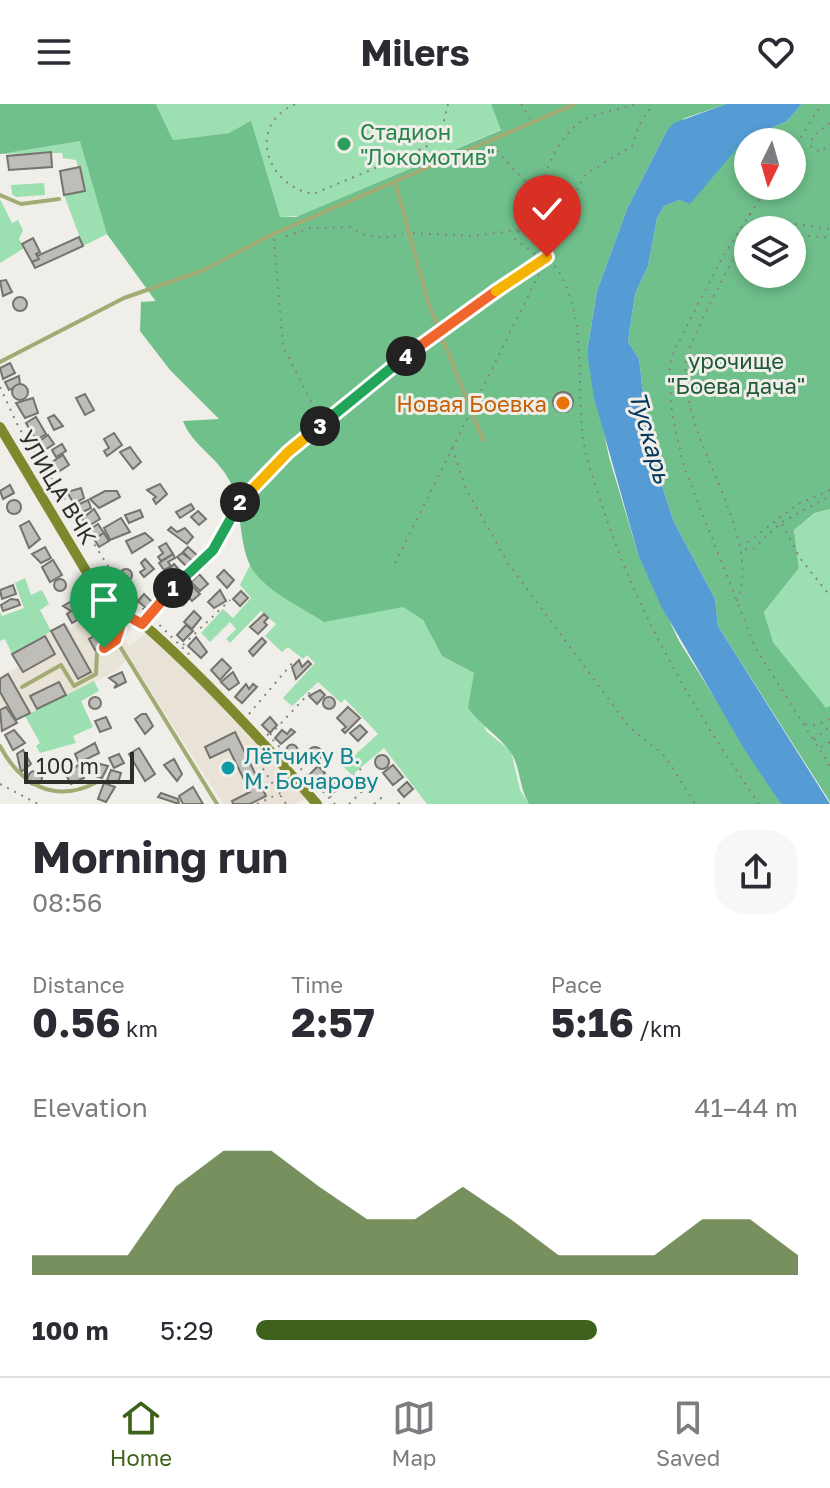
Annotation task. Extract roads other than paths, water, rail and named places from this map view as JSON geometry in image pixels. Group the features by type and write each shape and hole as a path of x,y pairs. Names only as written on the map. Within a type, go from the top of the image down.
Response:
{"main road":[{"name":"УЛИЦА ВЧК","path":"1,431 90,581 124,614 142,624 248,727 311,802"}],"lane":[{"path":"0,362 124,298 204,270 273,234 575,104"},
{"path":"395,182 440,330 483,440"},
{"path":"0,195 11,203 21,204 59,199"},
{"path":"299,216 301,223"},
{"path":"22,687 61,665 74,686 96,674 97,652 116,640 124,614"},
{"path":"116,640 217,804"},
{"path":"0,746 17,779 37,794"},
{"path":"81,797 95,783"}],"water":[{"path":"726,104 802,104 787,121 771,128 734,128 734,152 690,204 680,200 664,206 657,218 648,266 635,294 628,342 639,359 649,444 673,520 715,599 718,626 830,804 781,804 746,752 661,606 638,554 594,398 587,352 597,291 627,209 666,132 674,123"}],"place":[{"name":"Стадион \"Локомотив\"","path":"344,144"},
{"name":"Новая Боевка","path":"563,403"},
{"name":"Лётчику В. М. Бочарову","path":"228,768"}],"park label":[{"name":"урочище \"Боева дача\"","path":"736,372"}],"water label":[{"name":"Тускарь","path":"651,437"}]}
